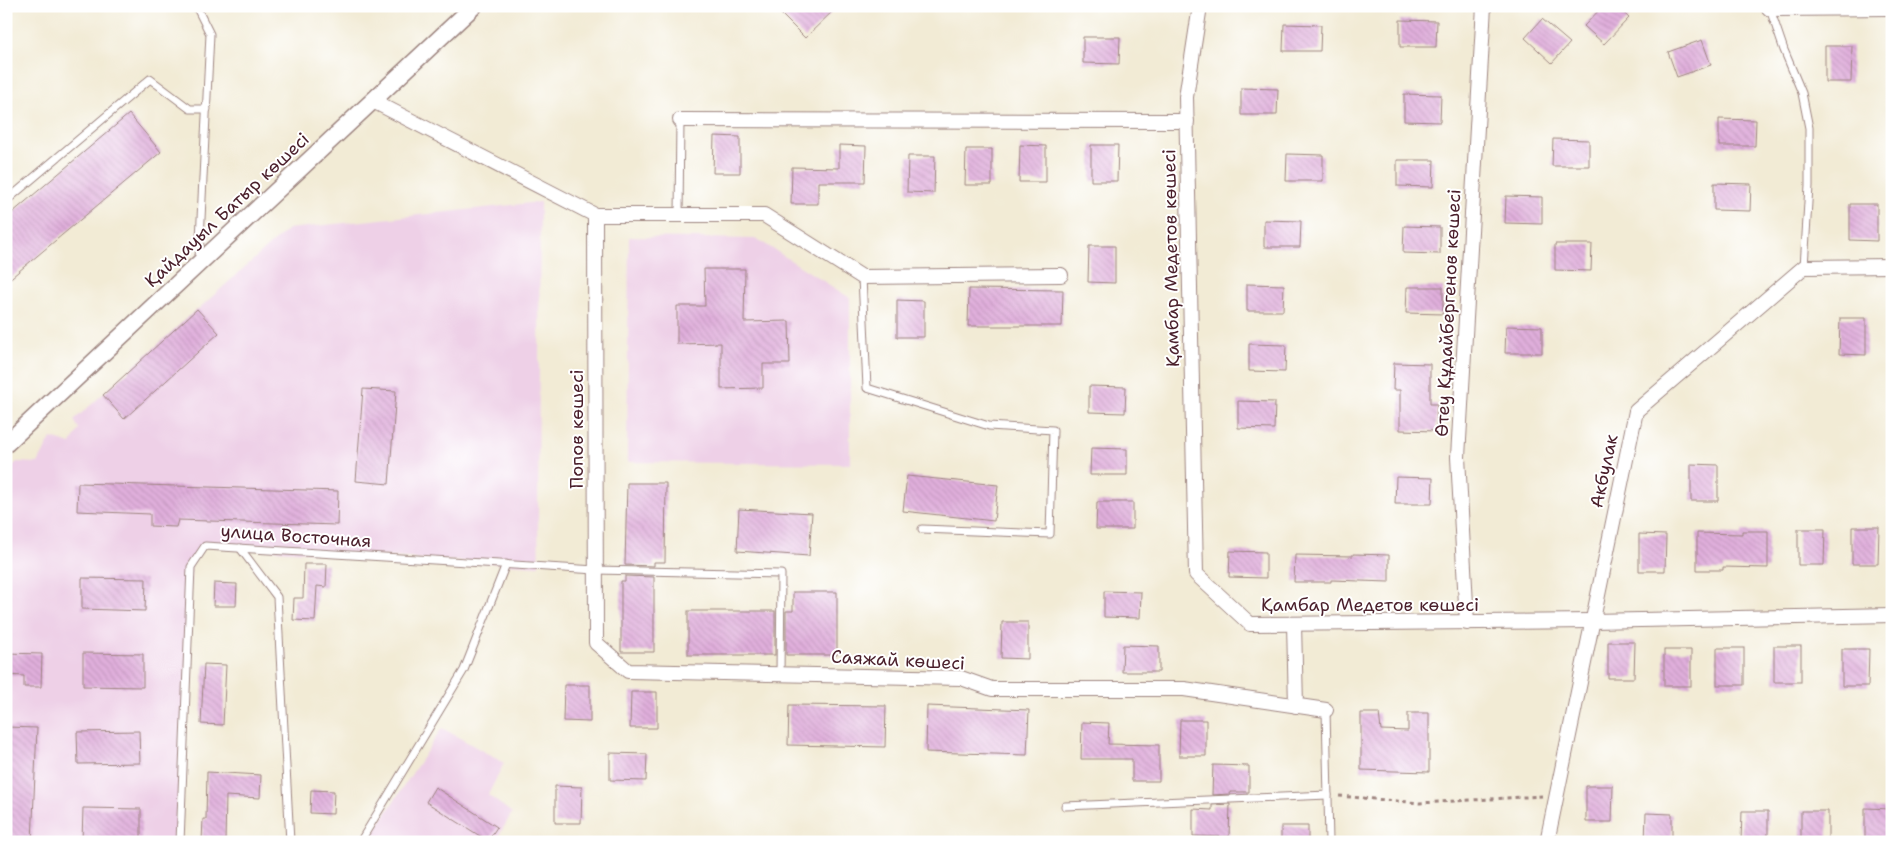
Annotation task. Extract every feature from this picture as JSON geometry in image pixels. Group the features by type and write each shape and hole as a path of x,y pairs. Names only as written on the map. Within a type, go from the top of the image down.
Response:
{"street":[{"name":"Қайдауыл Батыр көшесі","path":"6,444 474,6"},
{"name":"Қамбар Медетов көшесі","path":"1200,6 1186,97 1196,574 1250,624 1592,621 1892,615"},
{"name":"Өтеу Құдайбергенов көшесі","path":"1467,622 1458,457 1484,6"},
{"path":"1768,8 1892,8"},
{"path":"373,101 595,215 764,215 862,277 1061,274"},
{"path":"680,120 1186,121"},
{"name":"Попов көшесі","path":"595,215 596,643"},
{"path":"1804,267 1892,266"},
{"name":"Акбулак","path":"1547,842 1636,411 1804,267"},
{"path":"1294,624 1296,706"},
{"name":"Саяжай көшесі","path":"596,643 628,671 961,678 992,689 1184,689 1326,710"}],"lane":[{"path":"196,6 210,34 198,264"},
{"path":"1768,8 1802,93 1809,128 1809,186 1804,267"},
{"path":"6,201 150,79 190,108 207,109"},
{"path":"679,215 680,120"},
{"path":"862,277 867,388 989,426 1052,430 1050,534 922,529"},
{"name":"улица Восточная","path":"180,842 191,567 205,546 596,570 781,574 780,674"},
{"path":"240,548 277,597 290,842"},
{"path":"360,842 464,670 506,564"},
{"path":"1326,710 1329,842"},
{"path":"1066,806 1328,795"}],"path":[{"path":"1328,795 1420,803 1556,796"}],"shaded area":[{"path":"540,202 539,566 205,546 191,567 180,842 6,842 6,472 17,462 38,463 51,438 71,444 79,429 74,420 288,229"},
{"path":"629,237 757,239 850,298 850,464 627,462"},
{"path":"442,728 504,763 488,795 512,813 495,842 373,842 373,833"}],"building":[{"path":"773,6 838,6 805,38"},
{"path":"1603,6 1616,6 1629,18 1604,44 1584,26"},
{"path":"1542,19 1570,43 1552,63 1525,38"},
{"path":"1400,20 1437,21 1436,47 1400,47"},
{"path":"1284,24 1321,25 1320,51 1283,51"},
{"path":"1083,37 1120,37 1119,64 1083,63"},
{"path":"1702,40 1711,65 1677,77 1668,52"},
{"path":"1825,46 1852,46 1851,82 1825,82"},
{"path":"1241,88 1278,89 1277,115 1241,115"},
{"path":"1404,94 1441,95 1440,122 1404,121"},
{"path":"129,114 161,152 6,282 6,218"},
{"path":"1719,119 1756,120 1755,146 1719,146"},
{"path":"714,136 740,137 740,173 713,173"},
{"path":"1553,139 1589,140 1589,166 1552,166"},
{"path":"839,145 866,146 865,182 818,182 818,204 791,204 792,167 839,168"},
{"path":"1020,145 1046,146 1046,182 1019,182"},
{"path":"1091,145 1118,145 1117,181 1091,181"},
{"path":"966,149 992,149 992,185 965,185"},
{"path":"1287,154 1323,155 1323,181 1286,181"},
{"path":"908,156 935,156 934,193 907,192"},
{"path":"1397,160 1434,160 1433,187 1397,186"},
{"path":"1714,183 1751,184 1750,211 1714,210"},
{"path":"1506,196 1542,197 1542,224 1505,223"},
{"path":"1850,204 1877,204 1877,241 1850,240"},
{"path":"1264,220 1301,221 1300,247 1264,247"},
{"path":"1404,226 1440,227 1440,254 1403,253"},
{"path":"1555,244 1592,244 1591,271 1555,270"},
{"path":"1089,246 1115,246 1115,283 1088,282"},
{"path":"704,269 745,269 744,322 789,321 790,364 763,364 763,388 721,389 721,343 677,344 677,306 705,306"},
{"path":"1247,284 1284,285 1283,311 1247,311"},
{"path":"1407,287 1443,287 1443,314 1406,313"},
{"path":"969,289 1063,290 1062,326 968,326"},
{"path":"897,300 924,301 924,337 897,337"},
{"path":"197,309 219,333 124,419 103,395"},
{"path":"1840,318 1866,318 1866,355 1839,354"},
{"path":"1506,326 1542,327 1542,353 1505,353"},
{"path":"1249,344 1286,345 1285,372 1249,371"},
{"path":"1394,363 1430,364 1430,404 1437,404 1436,431 1400,430 1400,390 1393,390"},
{"path":"1089,386 1126,387 1125,413 1089,412"},
{"path":"363,389 396,391 389,484 356,481"},
{"path":"1238,401 1275,402 1274,429 1238,428"},
{"path":"1091,448 1127,449 1127,475 1090,475"},
{"path":"1691,464 1718,465 1718,501 1691,501"},
{"path":"907,476 998,485 994,521 903,511"},
{"path":"1396,477 1433,478 1432,504 1395,504"},
{"path":"78,483 338,491 337,525 178,520 176,527 150,526 150,514 77,511"},
{"path":"627,483 666,483 665,562 654,562 654,566 625,565"},
{"path":"1097,502 1133,502 1133,529 1096,529"},
{"path":"739,509 812,513 809,556 737,551"},
{"path":"1852,527 1879,527 1878,564 1852,564"},
{"path":"1798,529 1825,529 1824,565 1798,565"},
{"path":"1742,531 1768,531 1768,568 1723,567 1723,570 1697,570 1697,533 1742,534"},
{"path":"1639,534 1666,535 1665,571 1639,571"},
{"path":"1230,551 1266,552 1266,578 1229,577"},
{"path":"1353,554 1389,555 1389,582 1331,580 1331,582 1294,582 1295,555 1353,556"},
{"path":"304,564 327,564 326,587 317,586 315,621 293,620 294,598 303,598"},
{"path":"625,576 654,577 654,652 621,652 621,581 625,581"},
{"path":"82,578 146,579 145,611 82,609"},
{"path":"214,583 237,584 236,606 213,606"},
{"path":"1104,591 1141,592 1140,618 1104,617"},
{"path":"793,592 837,592 837,655 786,655 786,611 793,611"},
{"path":"688,611 775,611 775,655 688,655"},
{"path":"1002,622 1028,622 1028,659 1001,658"},
{"path":"1608,642 1635,642 1634,678 1608,678"},
{"path":"1123,645 1159,646 1159,672 1122,672"},
{"path":"1774,646 1801,646 1801,682 1774,682"},
{"path":"1717,648 1744,648 1744,685 1717,685"},
{"path":"1842,649 1869,649 1868,686 1842,686"},
{"path":"1664,650 1691,650 1691,686 1664,686"},
{"path":"6,653 42,654 41,687 24,687 24,676 6,675"},
{"path":"83,653 143,654 143,687 83,686"},
{"path":"204,664 226,665 223,725 201,724"},
{"path":"564,685 590,685 590,722 563,721"},
{"path":"631,692 657,692 657,728 630,728"},
{"path":"789,705 886,706 885,747 788,745"},
{"path":"927,706 1029,710 1027,755 926,752"},
{"path":"1361,713 1379,713 1381,730 1408,731 1408,713 1429,713 1429,772 1361,770"},
{"path":"1180,720 1206,720 1206,756 1179,756"},
{"path":"1082,722 1109,723 1108,744 1159,745 1159,781 1132,781 1132,759 1081,759"},
{"path":"6,727 37,728 32,842 6,842"},
{"path":"139,731 140,763 78,764 77,732"},
{"path":"610,753 647,754 646,781 610,780"},
{"path":"1213,765 1249,766 1249,792 1230,792 1230,794 1212,795"},
{"path":"207,772 261,775 260,798 226,796 225,842 202,841 203,819 206,819"},
{"path":"555,786 582,787 581,823 555,823"},
{"path":"1586,786 1613,786 1612,822 1586,822"},
{"path":"435,787 497,827 488,841 426,802"},
{"path":"311,790 334,791 333,814 310,813"},
{"path":"1230,804 1229,837 1193,836 1193,809 1212,810 1212,805"},
{"path":"83,808 141,809 141,842 82,842"},
{"path":"1865,808 1892,809 1891,842 1865,842"},
{"path":"1742,811 1768,811 1768,842 1741,842"},
{"path":"1801,811 1828,811 1828,842 1801,842"},
{"path":"1646,813 1672,814 1672,842 1645,842"},
{"path":"1281,826 1308,826 1308,842 1281,842"}]}
